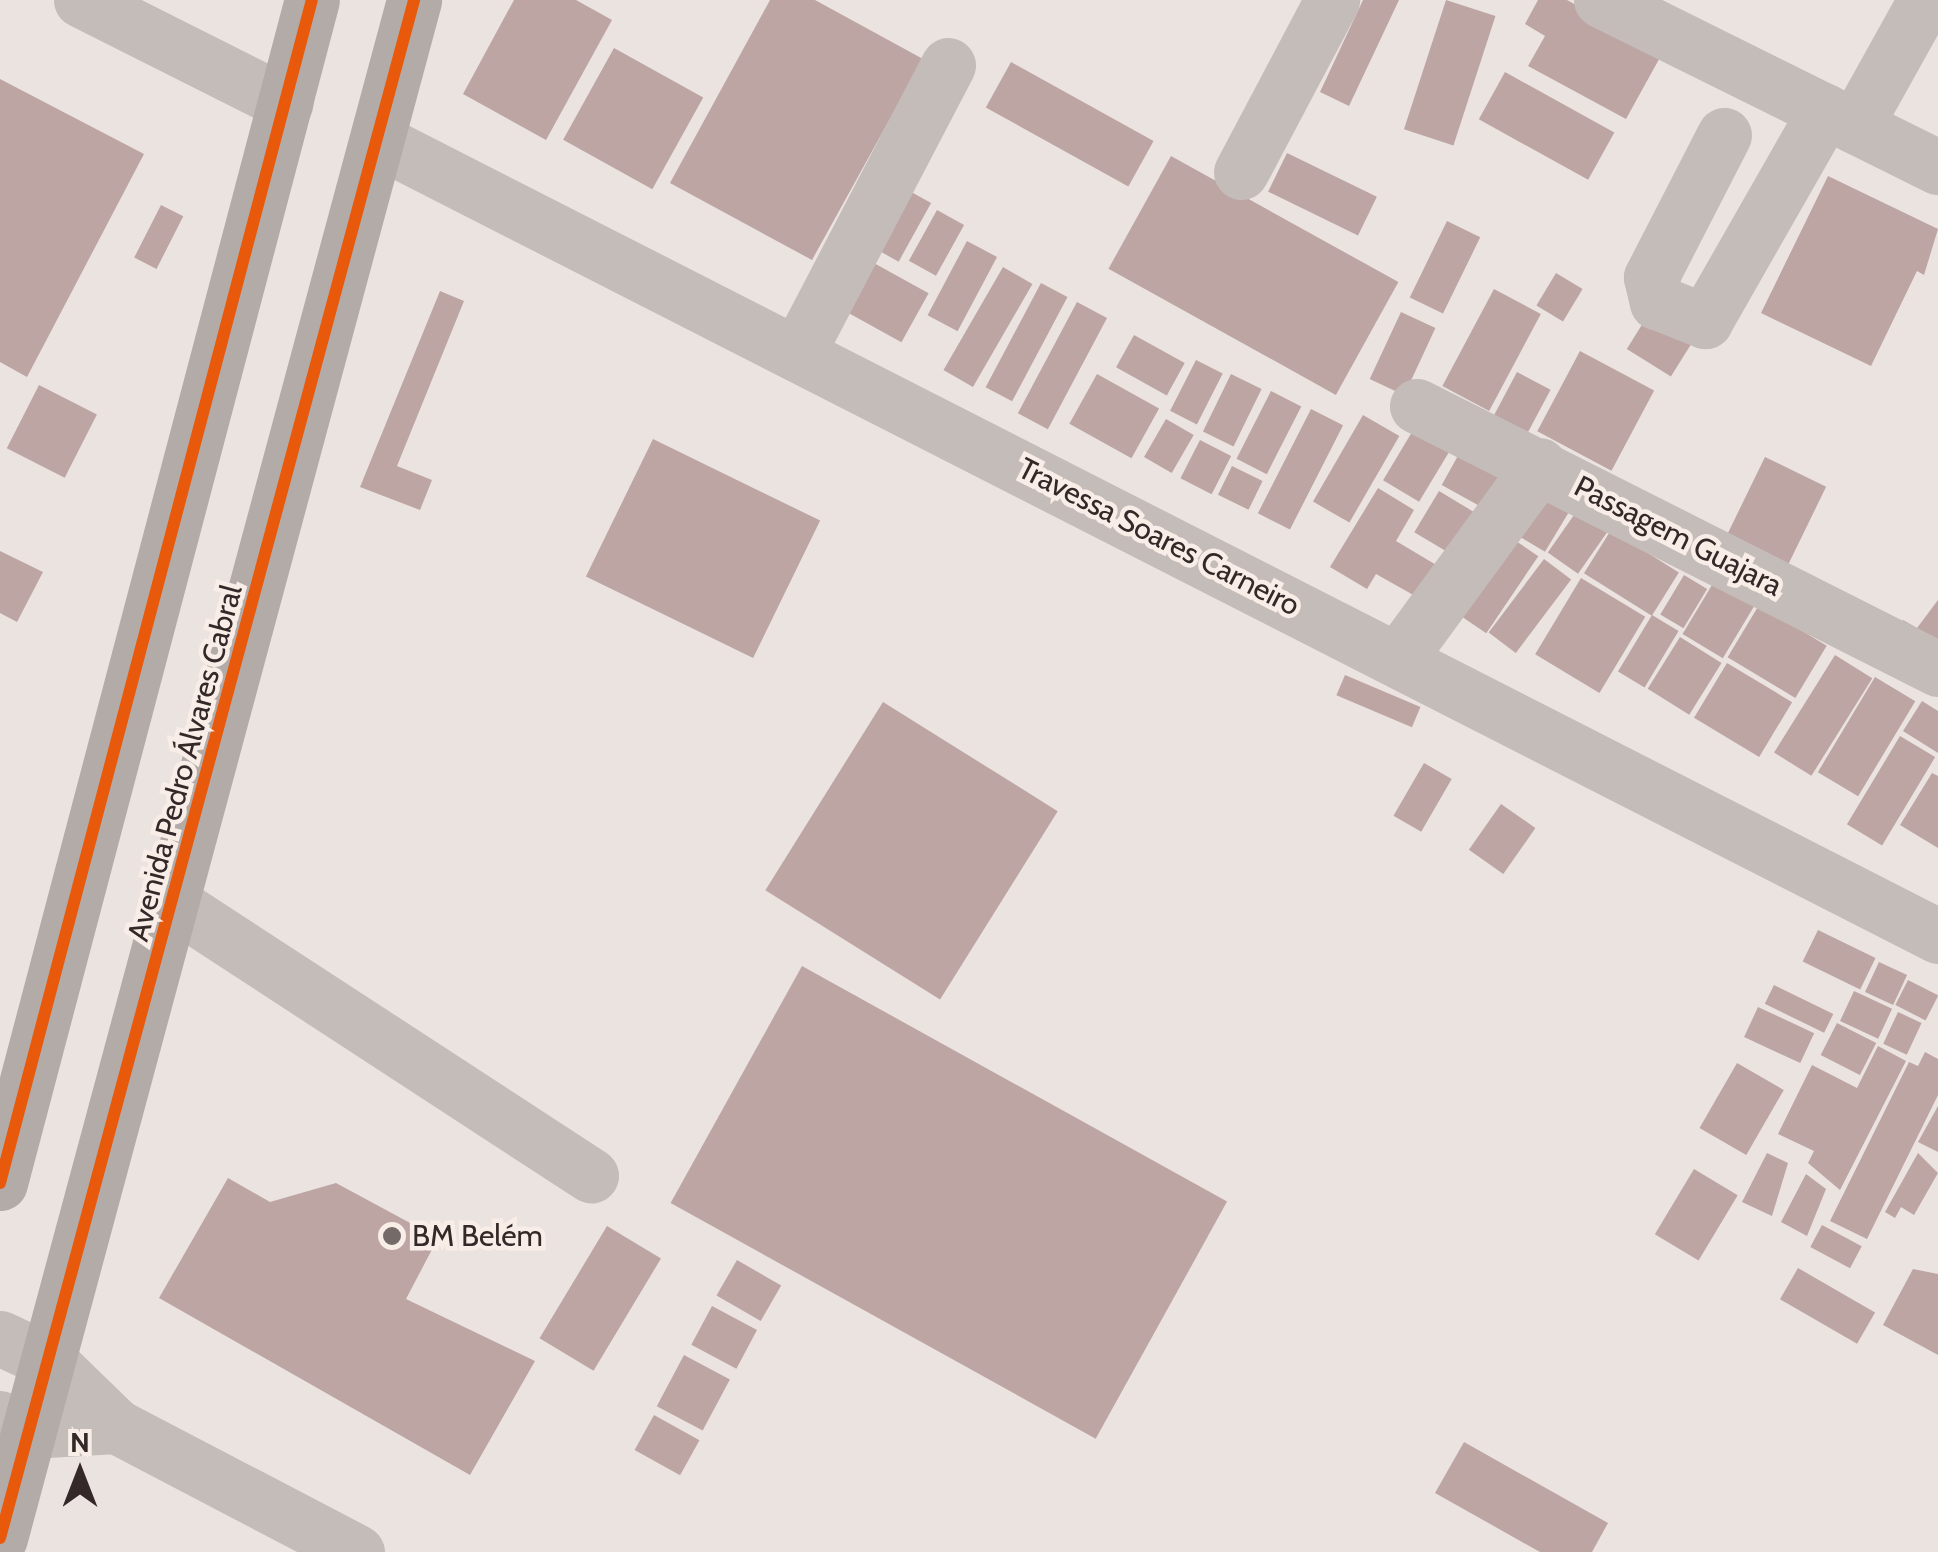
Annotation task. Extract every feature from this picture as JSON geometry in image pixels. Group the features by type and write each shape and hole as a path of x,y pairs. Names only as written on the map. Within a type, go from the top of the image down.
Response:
{"main road":[{"path":"0,1183 312,0"},
{"name":"Avenida Pedro Álvares Cabral","path":"0,1538 14,1425 50,1360 414,0"}],"street":[{"path":"80,0 286,103"},
{"path":"1241,172 1332,0"},
{"path":"1601,0 1938,167"},
{"path":"1724,135 1651,277 1657,302 1704,321 1840,118 1925,0"},
{"path":"797,354 948,66"},
{"name":"Travessa Soares Carneiro","path":"379,141 1938,936"},
{"name":"Passagem Guajara","path":"1417,406 1938,669"},
{"path":"1398,659 1540,465"},
{"path":"172,904 591,1176"},
{"path":"0,1338 50,1360 116,1426 357,1552"},
{"path":"14,1425 116,1426"}],"building":[{"path":"514,0 576,0 612,20 546,140 463,94"},
{"path":"770,0 815,0 923,59 812,260 670,183"},
{"path":"1363,0 1399,0 1349,106 1320,92"},
{"path":"1446,0 1495,16 1453,145 1404,129"},
{"path":"1538,0 1567,0 1663,52 1626,119 1528,66 1545,36 1525,24"},
{"path":"614,48 703,97 652,189 563,140"},
{"path":"1011,62 1154,141 1128,187 986,107"},
{"path":"1505,72 1614,133 1588,180 1479,119"},
{"path":"0,79 144,154 27,377 0,362"},
{"path":"1287,153 1377,197 1358,235 1268,192"},
{"path":"1171,156 1398,282 1336,395 1108,269"},
{"path":"1828,176 1938,229 1924,275 1917,271 1871,366 1761,313"},
{"path":"904,188 931,203 899,262 872,247"},
{"path":"161,205 183,216 156,269 134,258"},
{"path":"937,210 964,225 936,276 909,261"},
{"path":"1447,221 1480,237 1443,314 1410,297"},
{"path":"967,241 997,257 958,331 928,315"},
{"path":"863,257 929,293 901,342 836,306"},
{"path":"1003,267 1032,284 973,387 944,370"},
{"path":"1556,273 1583,289 1563,322 1536,306"},
{"path":"1041,283 1067,297 1012,401 986,387"},
{"path":"1494,289 1541,314 1489,411 1442,386"},
{"path":"440,291 464,301 397,466 432,480 420,510 360,487"},
{"path":"1077,302 1107,318 1048,429 1018,413"},
{"path":"1401,312 1435,328 1404,395 1370,379"},
{"path":"1648,315 1692,343 1671,376 1627,349"},
{"path":"1134,335 1185,363 1167,395 1116,367"},
{"path":"1580,351 1654,390 1611,471 1537,431"},
{"path":"1196,360 1223,374 1197,424 1170,411"},
{"path":"1517,372 1551,390 1528,433 1494,415"},
{"path":"1097,374 1159,408 1131,458 1069,424"},
{"path":"1231,374 1262,389 1234,446 1203,432"},
{"path":"39,385 97,415 65,478 7,448"},
{"path":"1271,391 1301,406 1267,474 1236,459"},
{"path":"1311,409 1343,425 1290,530 1258,513"},
{"path":"1363,415 1399,436 1349,523 1313,502"},
{"path":"1166,419 1194,435 1172,473 1144,457"},
{"path":"1415,427 1451,449 1419,502 1383,480"},
{"path":"653,439 820,521 753,658 586,577"},
{"path":"1200,440 1231,456 1212,494 1180,478"},
{"path":"1465,443 1510,468 1487,510 1442,485"},
{"path":"1765,457 1826,487 1788,565 1727,535"},
{"path":"1232,466 1263,481 1249,510 1218,495"},
{"path":"1538,480 1575,502 1545,552 1508,530"},
{"path":"1378,488 1414,510 1396,541 1443,569 1424,601 1376,574 1367,589 1330,567"},
{"path":"1439,491 1478,514 1453,555 1414,532"},
{"path":"1581,505 1611,526 1578,574 1548,553"},
{"path":"1611,530 1679,572 1652,616 1584,573"},
{"path":"1501,531 1538,556 1486,633 1449,608"},
{"path":"0,551 43,572 17,622 0,613"},
{"path":"1544,559 1571,579 1516,653 1489,632"},
{"path":"1684,575 1707,589 1683,628 1660,614"},
{"path":"1581,578 1645,617 1599,693 1535,654"},
{"path":"1715,580 1755,604 1723,658 1683,634"},
{"path":"1938,600 1938,658 1895,632 1903,620 1917,628"},
{"path":"1759,605 1827,646 1795,698 1728,657"},
{"path":"1652,615 1679,631 1645,688 1618,672"},
{"path":"1680,637 1722,663 1689,715 1648,689"},
{"path":"1835,655 1872,678 1811,776 1774,753"},
{"path":"1727,663 1792,702 1759,757 1694,718"},
{"path":"1345,675 1420,707 1412,727 1336,695"},
{"path":"1875,677 1915,701 1858,796 1818,772"},
{"path":"1922,701 1938,711 1938,753 1903,731"},
{"path":"883,702 1058,811 940,999 765,890"},
{"path":"1900,736 1935,757 1882,845 1847,824"},
{"path":"1424,763 1452,779 1421,832 1394,816"},
{"path":"1932,773 1938,776 1938,848 1900,825"},
{"path":"1501,804 1535,828 1503,874 1469,850"},
{"path":"1818,930 1876,958 1860,990 1803,961"},
{"path":"1879,962 1907,975 1893,1005 1865,992"},
{"path":"802,966 1227,1202 1096,1439 671,1203"},
{"path":"1908,980 1938,995 1926,1020 1895,1005"},
{"path":"1774,985 1833,1014 1824,1033 1765,1004"},
{"path":"1854,991 1892,1009 1878,1039 1840,1021"},
{"path":"1758,1007 1814,1033 1800,1063 1744,1037"},
{"path":"1898,1012 1922,1023 1907,1055 1883,1044"},
{"path":"1837,1023 1876,1043 1860,1075 1821,1055"},
{"path":"1878,1046 1906,1061 1840,1190 1808,1163 1814,1151 1778,1134 1812,1065 1857,1088"},
{"path":"1925,1052 1938,1059 1938,1095 1867,1239 1830,1221 1909,1062 1918,1066"},
{"path":"1737,1063 1784,1090 1746,1155 1700,1128"},
{"path":"1938,1106 1938,1152 1918,1142"},
{"path":"1767,1153 1788,1163 1772,1216 1742,1202"},
{"path":"1918,1153 1938,1173 1914,1215 1901,1207 1895,1218 1885,1212"},
{"path":"1694,1169 1738,1195 1699,1260 1655,1234"},
{"path":"1806,1174 1826,1189 1807,1236 1781,1222"},
{"path":"228,1178 270,1202 336,1183 438,1238 406,1299 535,1361 470,1475 159,1298"},
{"path":"1822,1225 1862,1246 1850,1268 1810,1247"},
{"path":"607,1226 661,1258 594,1371 540,1338"},
{"path":"737,1260 781,1286 761,1321 716,1296"},
{"path":"1798,1268 1875,1312 1857,1344 1780,1299"},
{"path":"1913,1269 1938,1274 1938,1355 1883,1325"},
{"path":"712,1306 757,1330 736,1369 691,1345"},
{"path":"684,1355 730,1379 703,1431 657,1406"},
{"path":"654,1415 699,1440 680,1475 635,1450"},
{"path":"1464,1442 1608,1523 1592,1552 1540,1552 1435,1493"}],"cycle path":[{"path":"0,1183 312,0"},
{"path":"0,1538 414,0"}],"place":[{"name":"BM Belém","path":"392,1236"}]}
